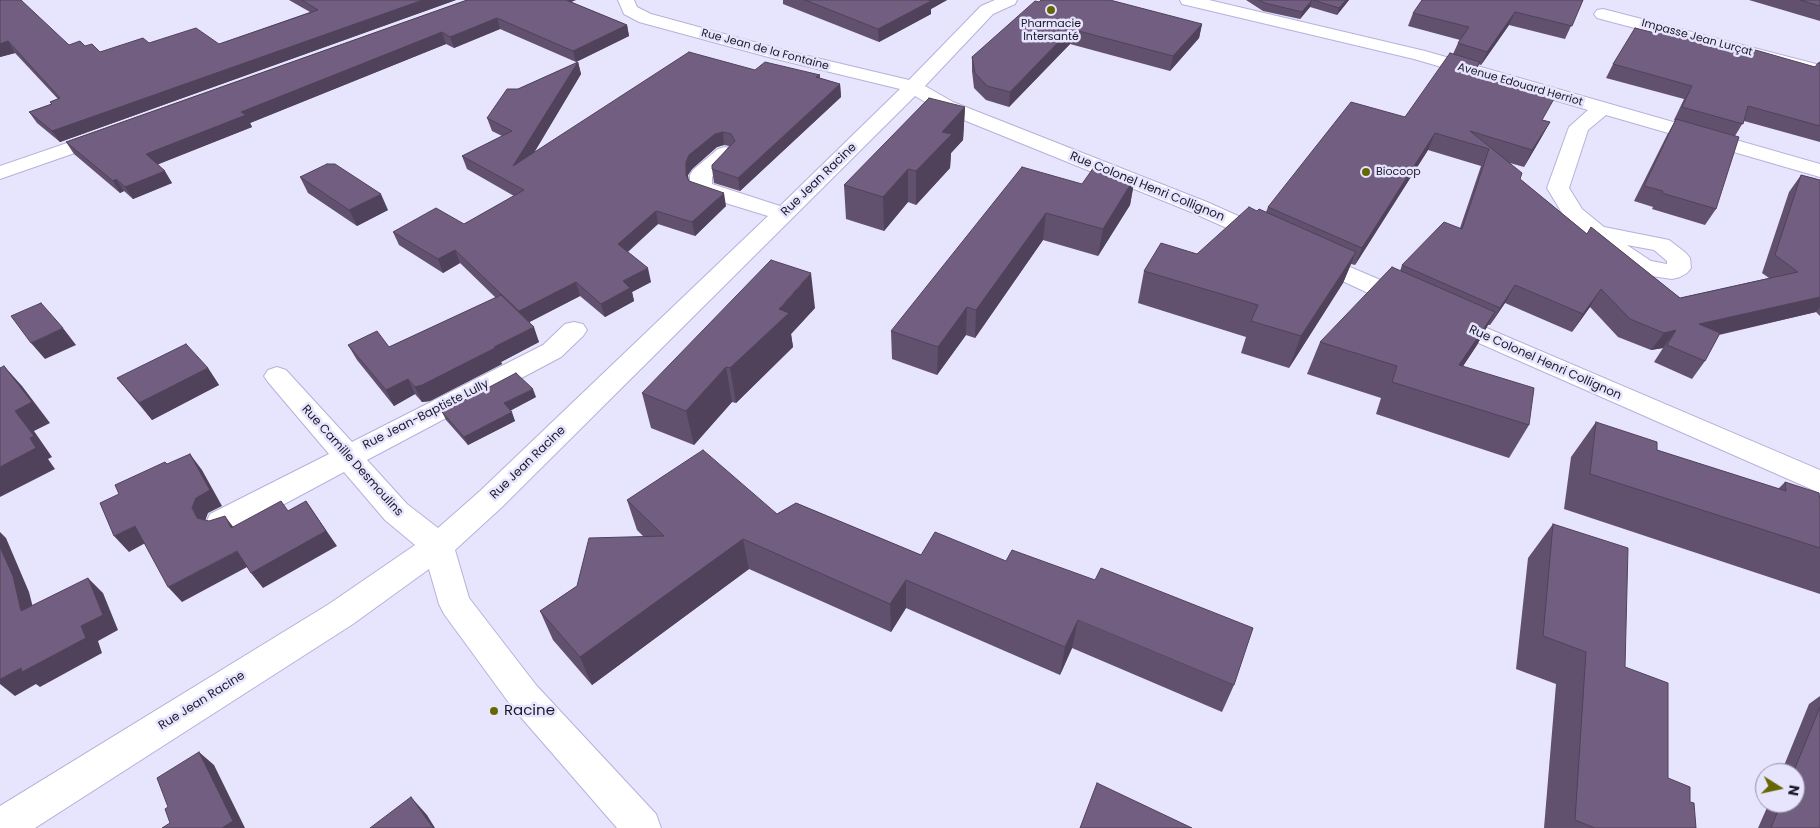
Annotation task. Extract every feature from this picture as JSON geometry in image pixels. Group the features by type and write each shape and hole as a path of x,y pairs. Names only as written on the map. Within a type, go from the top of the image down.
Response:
{"street":[{"name":"Rue Jean de la Fontaine","path":"626,0 630,10 646,18 912,88"},
{"name":"Rue Jean Racine","path":"0,828 341,614 438,546 491,499 784,214 912,88 988,5 1009,0"},
{"name":"Avenue Edouard Herriot","path":"1188,0 1419,55 1820,171"},
{"name":"Impasse Jean Lurçat","path":"1602,14 1820,71"},
{"name":"Rue Colonel Henri Collignon","path":"912,88 946,106 1199,207 1595,386 1820,482"},
{"path":"1600,233 1573,213 1558,188 1579,127 1602,109"},
{"path":"0,173 118,131"},
{"path":"725,153 701,175 701,188 784,214"},
{"name":"Rue Jean-Baptiste Lully","path":"221,523 346,456 552,351 574,330"},
{"name":"Rue Camille Desmoulins","path":"277,376 396,512 438,546"},
{"path":"438,546 455,604 524,696 642,828"}],"building":[{"path":"0,0 21,0 69,45 80,41 85,46 92,44 100,52 143,38 149,43 196,28 219,44 318,10 302,0 423,0 52,131 29,112 52,104 50,102 60,98 8,41 0,44"},
{"path":"467,0 566,0 627,25 573,51 497,18 450,37 442,32 241,112 246,115 146,154 165,171 125,187 116,179 113,181 66,142"},
{"path":"805,0 928,0 931,1 878,29"},
{"path":"1041,0 1110,0 1202,24 1173,56 1071,29 1010,92 987,86 975,73 972,57 1035,1 1039,2"},
{"path":"1259,0 1312,0 1302,12"},
{"path":"1313,0 1346,0 1339,8"},
{"path":"1422,0 1583,0 1572,26 1515,12 1487,52 1458,43 1469,27 1413,13"},
{"path":"1800,0 1820,0 1820,6"},
{"path":"1635,28 1659,34 1661,31 1733,51 1738,45 1815,67 1820,63 1820,126 1748,106 1743,124 1682,107 1692,86 1613,64"},
{"path":"689,52 755,70 765,62 820,75 816,77 840,84 738,178 712,169 712,165 735,141 731,134 723,132 715,134 689,155 686,162 686,175 689,181 724,193 692,222 656,211 618,244 648,268 623,281 630,288 601,304 576,282 519,311 455,250 438,259 393,232 436,208 464,224 524,190 462,156 512,131 487,118 507,89 518,89 578,62 513,166"},
{"path":"1450,53 1480,62 1471,75 1555,97 1542,120 1550,122 1532,150 1470,131 1522,173 1520,179 1587,234 1591,227 1680,298 1798,272 1775,255 1801,175 1820,180 1820,297 1699,324 1720,333 1705,361 1667,345 1676,330 1664,333 1630,319 1601,289 1583,314 1515,285 1500,308 1402,265 1444,222 1462,229 1489,149 1435,133 1362,248 1268,207 1351,102 1405,117"},
{"path":"929,98 965,107 942,132 952,134 916,171 908,169 883,197 844,185"},
{"path":"1676,119 1739,137 1716,209 1644,186"},
{"path":"327,164 335,164 381,194 349,210 300,177"},
{"path":"1022,167 1082,184 1094,167 1135,177 1103,229 1046,213 976,310 967,307 938,347 891,331"},
{"path":"1249,207 1257,211 1259,209 1356,252 1301,336 1251,321 1258,305 1144,271 1161,243 1197,254"},
{"path":"771,260 811,273 779,309 789,313 730,368 726,367 686,411 642,393"},
{"path":"1392,267 1495,312 1459,365 1534,388 1529,425 1392,382 1397,366 1320,342"},
{"path":"501,295 534,327 422,385 415,387 408,379 386,390 348,345 377,331 389,347"},
{"path":"41,303 63,328 31,343 11,316"},
{"path":"186,344 208,368 139,403 117,378"},
{"path":"4,366 32,402 15,411 34,436 30,438 36,448 0,467 0,368"},
{"path":"516,373 533,389 504,403 512,412 464,437 442,412"},
{"path":"1596,422 1657,442 1657,450 1786,491 1785,482 1819,493 1820,548 1590,474"},
{"path":"703,450 777,514 796,503 921,555 935,532 1006,561 1012,550 1095,580 1101,568 1253,628 1234,685 1078,620 1065,647 906,580 890,604 743,539 580,657 540,611 577,586 589,538 664,536 627,500"},
{"path":"190,454 210,490 196,498 192,508 197,518 209,521 225,516 231,528 281,501 288,511 306,501 326,531 251,573 237,551 168,587 135,526 114,536 100,503 119,494 115,485 165,462 167,464"},
{"path":"1553,524 1628,548 1625,667 1668,683 1668,778 1690,787 1690,802 1694,803 1696,828 1595,828 1575,820 1586,652 1543,636"},
{"path":"0,547 13,576 21,611 88,578 103,615 81,626 86,638 22,672 21,668 0,679"},
{"path":"1820,707 1820,828 1771,828 1777,813 1805,813 1805,763 1797,763"},
{"path":"199,752 233,821 222,828 162,828 170,823 165,809 168,807 157,778"},
{"path":"1097,783 1192,828 1080,828"},
{"path":"411,797 433,828 370,828"}],"place":[{"name":"Pharmacie Intersanté","path":"1051,10"},
{"name":"Biocoop","path":"1366,172"},
{"name":"Racine","path":"494,711"}]}
